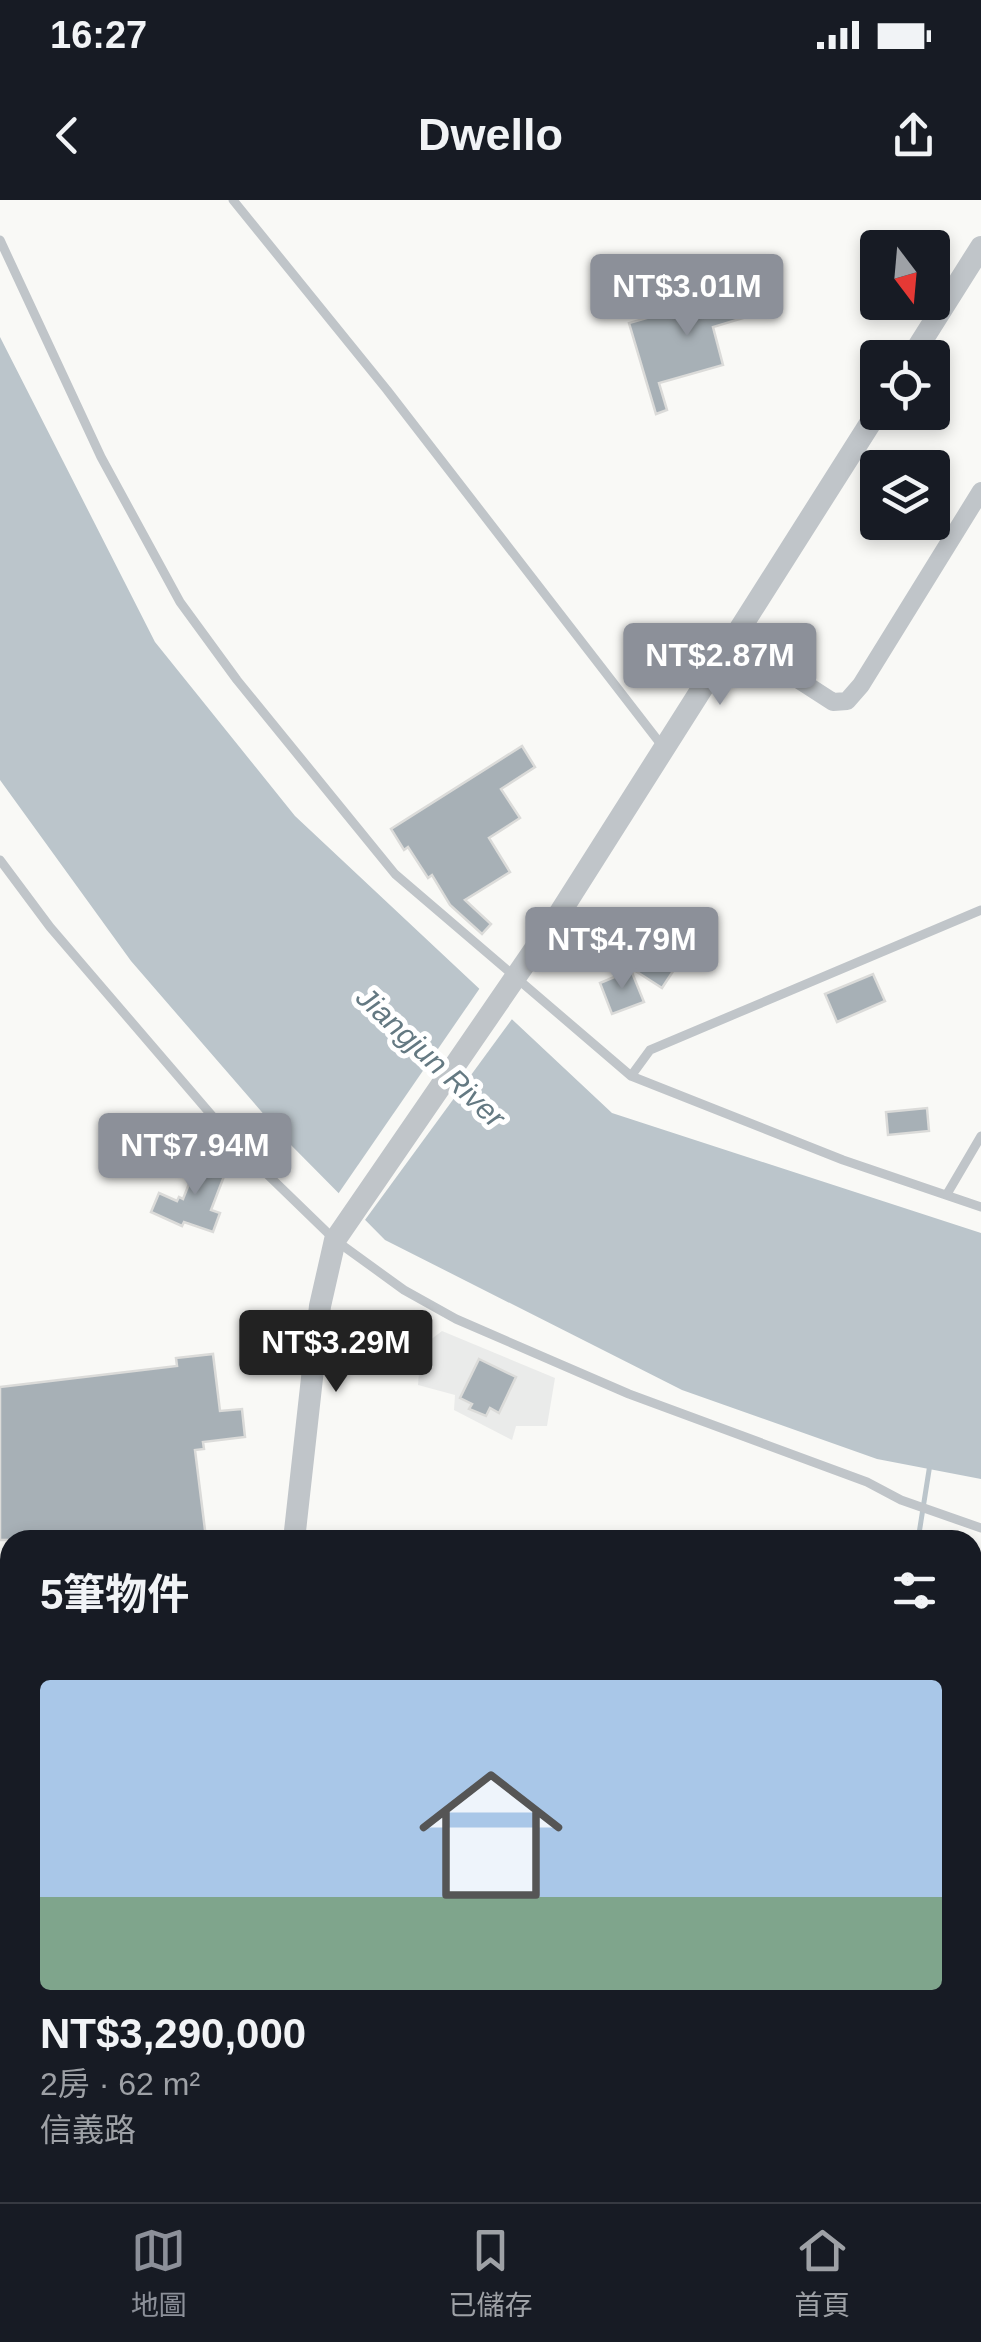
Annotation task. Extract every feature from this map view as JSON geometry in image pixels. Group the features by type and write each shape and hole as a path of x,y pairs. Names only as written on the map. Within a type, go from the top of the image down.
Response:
{"street":[{"path":"922,340 981,246"},
{"path":"295,1530 320,1306 335,1240 518,976 865,430"},
{"path":"734,638 834,702 847,701 861,685 981,491"}],"lane":[{"path":"233,200 388,390 664,748"},
{"path":"0,240 101,458 180,602 238,680 396,874 631,1076 843,1160 981,1207"},
{"path":"0,860 50,927 238,1146 335,1240 404,1290 456,1319 628,1394 981,1528"},
{"path":"631,1076 650,1050 981,910"},
{"path":"946,1194 981,1136"}],"shaded area":[{"path":"442,1331 555,1378 547,1426 516,1426 512,1440 454,1410 455,1395 418,1385 421,1347"}],"water":[{"name":"Jiangjun River","path":"0,337 155,642 295,816 612,1113 981,1233 981,1479 877,1459 682,1390 385,1240 286,1140 131,961 0,780"}],"pier":[{"path":"482,985 515,1015 362,1224 336,1197"}],"building":[{"path":"756,287 763,312 713,327 723,365 659,383 667,410 656,414 629,323"},
{"path":"522,746 535,767 501,789 520,818 489,838 510,872 465,900 491,924 482,934 450,905 432,875 428,878 391,829"},
{"path":"629,917 685,953 662,988 606,952"},
{"path":"631,970 644,1002 612,1014 600,983"},
{"path":"873,974 885,1001 837,1022 825,994"},
{"path":"927,1108 929,1131 888,1135 886,1112"},
{"path":"200,1156 228,1166 211,1210 220,1213 213,1232 184,1222 182,1226 151,1212 159,1193 177,1201 179,1197 183,1199"},
{"path":"213,1354 220,1411 242,1409 245,1437 203,1442 204,1449 195,1450 205,1530 0,1530 0,1387 177,1366 176,1358"},
{"path":"479,1359 516,1377 499,1413 490,1408 486,1416 469,1409 472,1404 460,1398"}],"waterway":[{"path":"920,1530 930,1464"}]}
